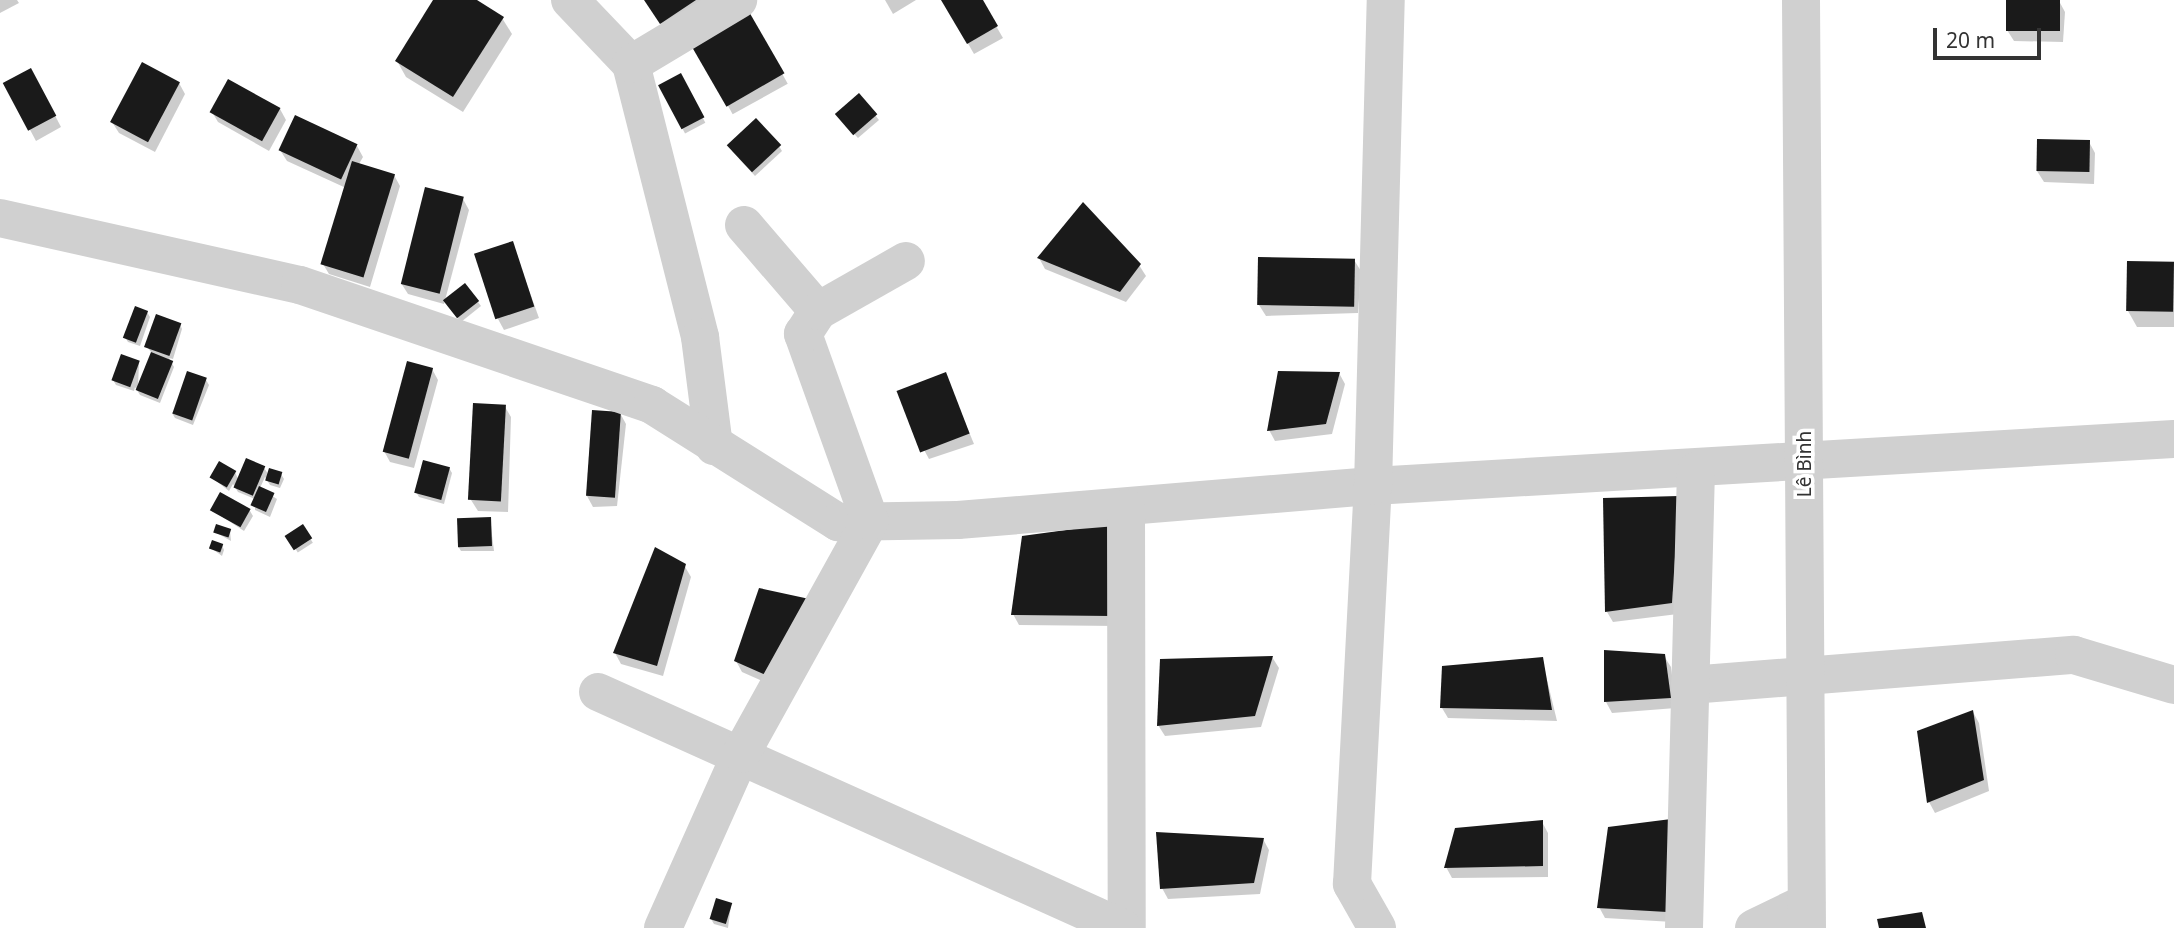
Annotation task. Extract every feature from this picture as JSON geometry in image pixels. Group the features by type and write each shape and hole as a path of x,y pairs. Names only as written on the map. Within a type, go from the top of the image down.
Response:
{"street":[{"path":"570,0 631,64 700,337 714,446"},
{"path":"631,64 738,0"},
{"path":"1377,928 1352,884 1373,486 1386,0"},
{"name":"Lê Bình","path":"1801,0 1806,916"},
{"path":"0,218 300,285 652,405 838,522 1126,508 1373,486 1696,471 2174,439"},
{"path":"744,225 818,311"},
{"path":"663,928 741,754 870,522 803,334 818,311 906,261"},
{"path":"1684,928 1696,471"},
{"path":"598,692 1125,928 1126,508"},
{"path":"1690,685 2074,655 2174,685"},
{"path":"1754,928 1806,916"}],"building":[{"path":"433,0 477,0 504,17 453,97 395,61"},
{"path":"644,0 696,0 660,24"},
{"path":"941,0 983,0 998,26 967,44"},
{"path":"2006,0 2060,0 2060,31 2006,31"},
{"path":"748,10 784,73 726,107 690,44"},
{"path":"142,62 180,82 148,142 110,122"},
{"path":"31,68 56,116 28,131 3,83"},
{"path":"681,73 704,117 682,129 658,85"},
{"path":"228,79 280,108 262,141 210,112"},
{"path":"859,93 877,114 853,135 835,114"},
{"path":"295,115 358,144 341,180 279,150"},
{"path":"756,118 781,145 752,172 727,145"},
{"path":"2037,139 2090,140 2089,172 2036,171"},
{"path":"352,161 395,174 363,277 320,264"},
{"path":"425,187 464,197 440,294 401,284"},
{"path":"1083,202 1141,264 1120,292 1037,258"},
{"path":"513,241 534,307 495,319 474,254"},
{"path":"1258,257 1355,259 1354,307 1257,305"},
{"path":"2127,261 2174,262 2173,312 2126,311"},
{"path":"465,283 479,301 457,318 443,300"},
{"path":"135,306 148,311 136,343 123,338"},
{"path":"156,314 181,323 169,356 144,347"},
{"path":"151,352 173,361 158,399 136,390"},
{"path":"121,354 140,361 130,387 111,380"},
{"path":"407,361 433,368 409,459 383,452"},
{"path":"187,371 207,378 192,420 172,414"},
{"path":"1278,371 1340,372 1326,424 1267,431"},
{"path":"946,372 970,434 920,453 897,391"},
{"path":"473,403 506,405 501,502 468,500"},
{"path":"592,410 621,412 615,498 586,496"},
{"path":"246,458 265,466 253,496 233,487"},
{"path":"423,460 450,467 441,500 414,493"},
{"path":"219,461 236,471 227,487 209,477"},
{"path":"269,468 282,472 279,485 265,480"},
{"path":"259,486 275,493 266,512 250,505"},
{"path":"220,492 251,509 240,527 210,510"},
{"path":"1679,496 1672,603 1605,612 1603,498"},
{"path":"491,517 492,546 458,547 457,518"},
{"path":"1125,522 1111,616 1011,615 1022,536"},
{"path":"216,524 231,529 228,538 213,533"},
{"path":"303,524 312,538 294,550 285,536"},
{"path":"212,540 223,544 220,553 209,548"},
{"path":"655,547 686,564 657,666 613,653"},
{"path":"759,588 828,603 777,680 734,661"},
{"path":"1604,650 1665,654 1671,698 1604,702"},
{"path":"1273,656 1255,716 1157,726 1160,659"},
{"path":"1543,657 1552,710 1440,708 1442,666"},
{"path":"1973,710 1984,780 1927,803 1917,731"},
{"path":"1687,817 1685,913 1597,908 1608,827"},
{"path":"1543,820 1543,866 1444,868 1455,828"},
{"path":"1156,832 1264,838 1254,883 1160,889"},
{"path":"716,898 732,903 726,924 710,919"},
{"path":"1922,912 1926,928 1879,928 1877,919"}]}
